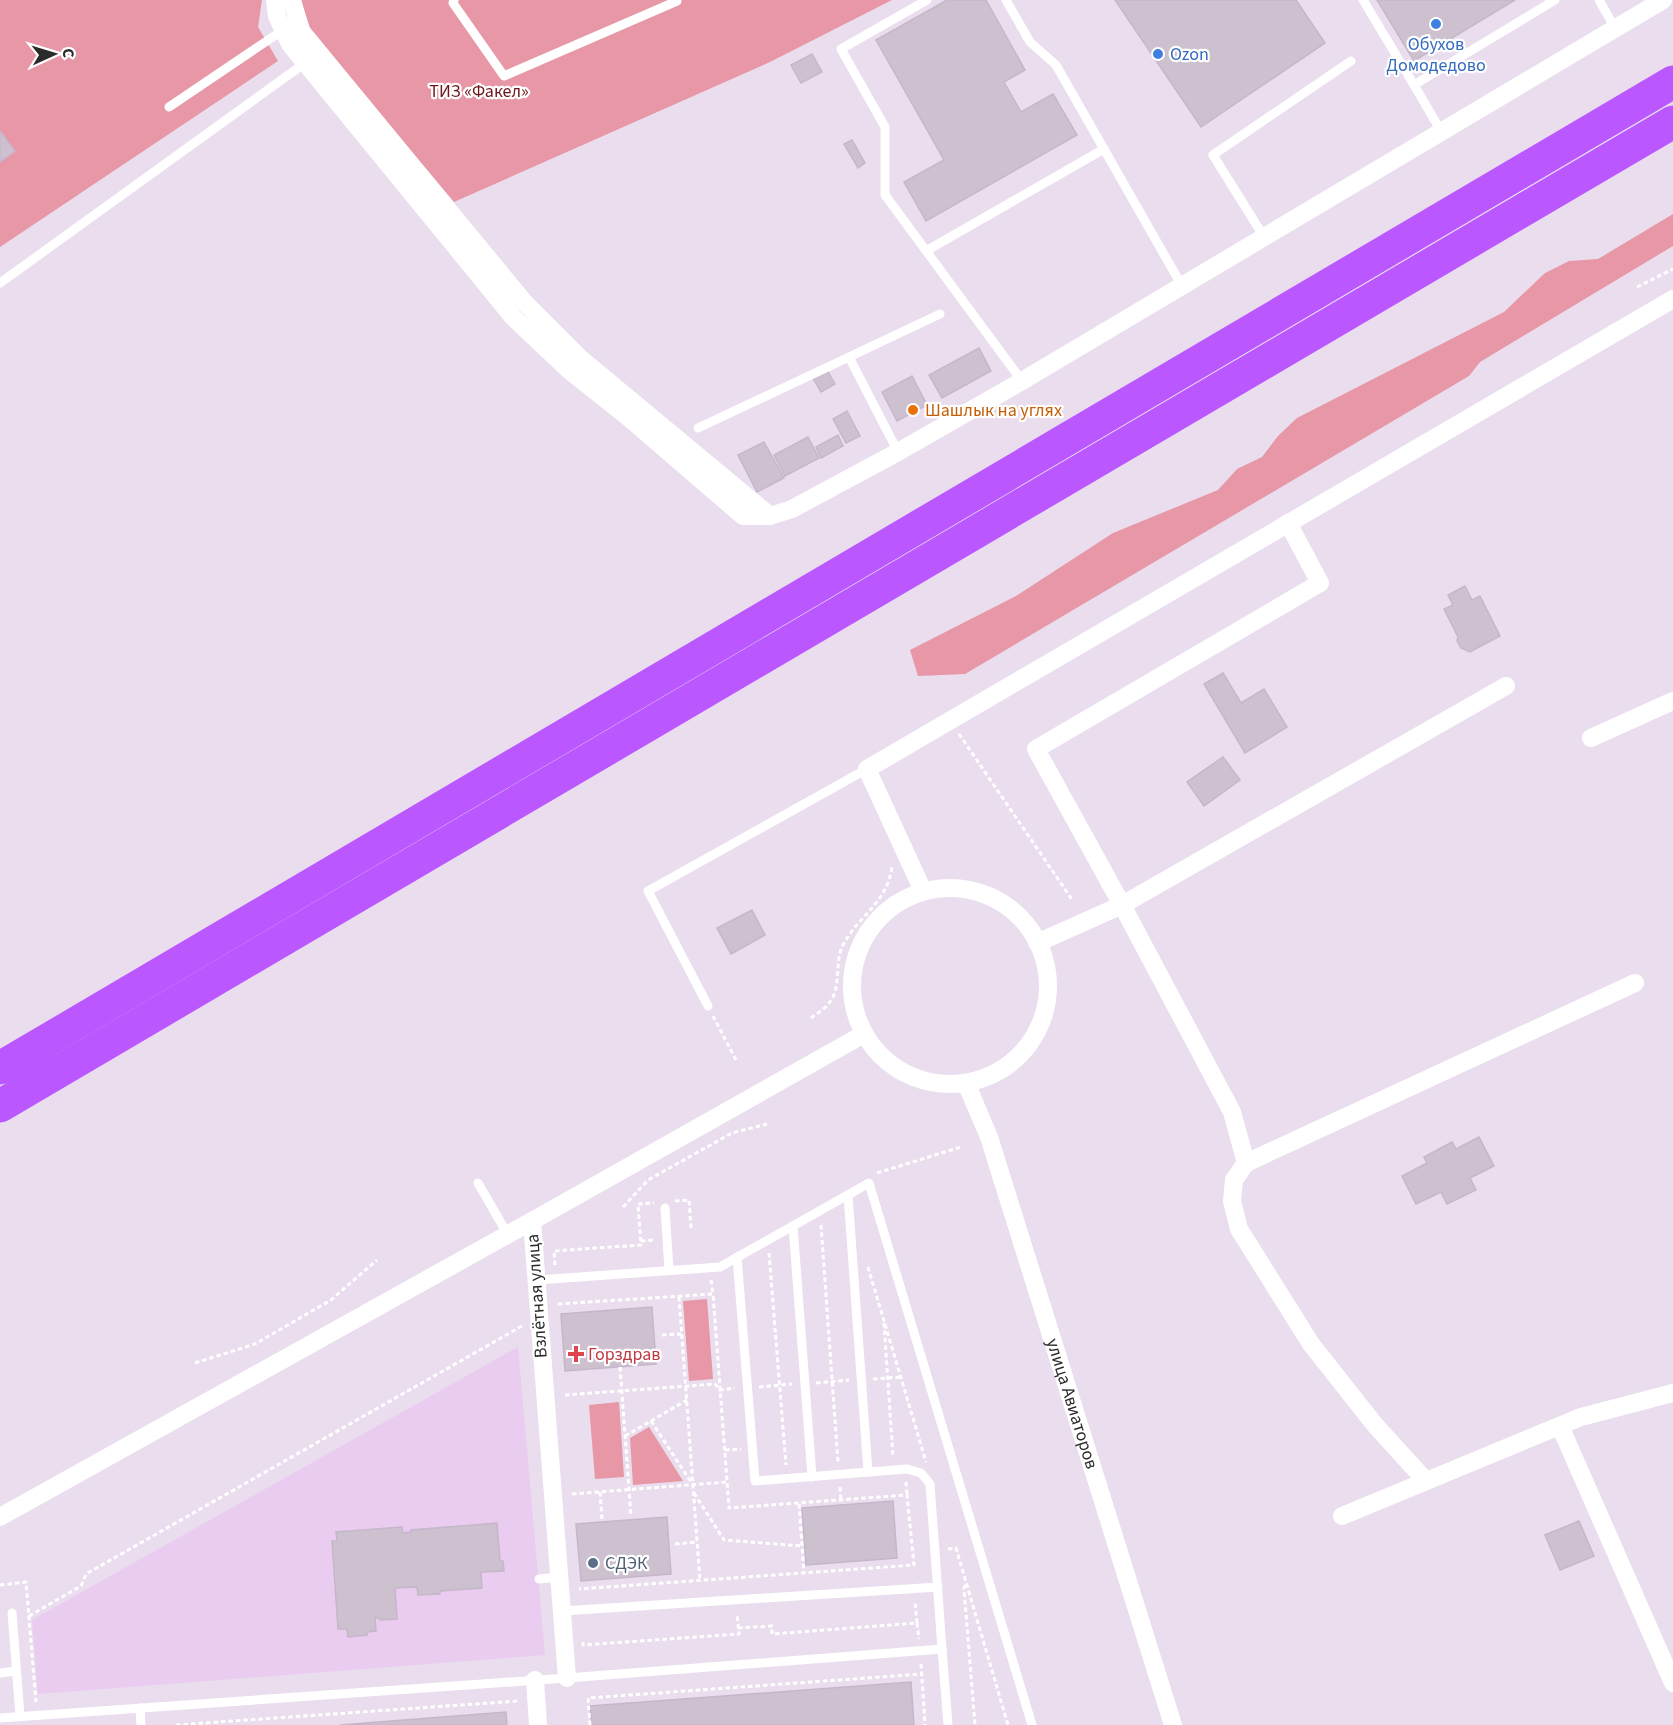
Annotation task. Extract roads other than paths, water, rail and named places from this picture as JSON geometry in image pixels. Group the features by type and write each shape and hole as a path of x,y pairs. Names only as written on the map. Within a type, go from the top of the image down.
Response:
{"highway":[{"path":"0,1068 1673,82"},
{"path":"0,1106 1673,122"}],"street":[{"path":"275,0 276,16 290,44 513,317 570,371 628,417 743,516 770,516 792,509 898,452 1022,381 1662,0"},
{"path":"292,0 301,31 524,302 581,359 770,516"},
{"path":"923,891 867,768 1673,299"},
{"path":"1246,1163 1232,1112 1036,749 1320,583 1288,523"},
{"path":"1037,943 1122,905 1506,686"},
{"path":"1591,738 1673,700"},
{"path":"962,888 1000,900 1030,927 1037,943 1046,964 1047,1004 1032,1041 1004,1069 966,1083 926,1082 890,1064 864,1034 853,1000 854,965 867,932 891,907 923,891 962,888"},
{"path":"1426,1481 1375,1425 1311,1344 1239,1228 1232,1201 1234,1180 1246,1163 1635,983"},
{"name":"Взлётная улица","path":"567,1678 571,1611 559,1578 532,1221 864,1034"},
{"name":"улица Авиаторов","path":"966,1083 989,1137 1173,1725"},
{"path":"0,1517 532,1221"},
{"path":"1342,1516 1581,1417 1673,1393"},
{"path":"1560,1426 1673,1683"},
{"path":"534,1680 538,1725"}],"lane":[{"path":"454,0 453,3 504,76 677,1"},
{"path":"927,0 841,49 885,127 885,195 1022,381"},
{"path":"1006,0 1030,42 1056,65 1182,286"},
{"path":"1363,0 1441,131"},
{"path":"1414,85 1555,0"},
{"path":"1599,0 1615,28"},
{"path":"169,107 283,30"},
{"path":"1264,237 1213,155 1351,61"},
{"path":"0,283 305,63"},
{"path":"926,251 1104,149"},
{"path":"698,428 940,314"},
{"path":"849,357 898,452"},
{"path":"708,1006 648,891 867,768"},
{"path":"478,1183 508,1235"},
{"path":"537,1280 720,1266 869,1184 1032,1725"},
{"path":"848,1195 868,1472"},
{"path":"664,1204 669,1270"},
{"path":"793,1226 812,1477"},
{"path":"737,1257 754,1481 904,1470 921,1473 930,1484 948,1725"},
{"path":"539,1580 559,1578"},
{"path":"571,1611 938,1587"},
{"path":"12,1613 20,1716"},
{"path":"0,1718 942,1649"},
{"path":"0,1673 16,1671"},
{"path":"140,1708 141,1725"}],"place":[{"name":"Обухов Домодедово","path":"1436,24"},
{"name":"Ozon","path":"1158,54"},
{"name":"Шашлык на углях","path":"913,410"},
{"name":"Горздрав","path":"576,1354"},
{"name":"СДЭК","path":"593,1563"}],"park label":[{"name":"ТИЗ «Факел»","path":"479,91"}]}
